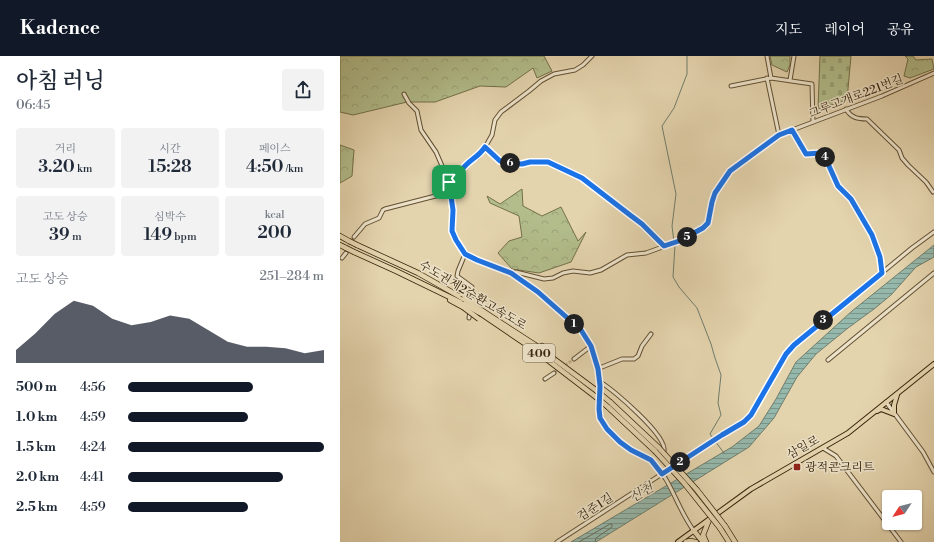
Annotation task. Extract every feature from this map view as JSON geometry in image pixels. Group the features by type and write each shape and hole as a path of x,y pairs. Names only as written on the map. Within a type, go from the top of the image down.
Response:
{"highway":[{"name":"수도권제2순환고속도로","path":"340,236 418,273 504,324 597,391 657,450 735,542"},
{"path":"340,245 346,251 354,252 463,301 476,302"},
{"path":"463,301 479,319"},
{"name":"수도권제2순환고속도로","path":"481,311 562,370 596,397 609,404"},
{"path":"526,346 562,370"},
{"path":"542,346 580,378"},
{"path":"705,542 703,535 709,520"},
{"name":"수도권제2순환고속도로","path":"722,527 729,542"},
{"path":"694,531 705,542"},
{"path":"694,531 699,542"},
{"path":"686,542 696,542"}],"main road":[{"name":"삼일로","path":"678,542 751,489 848,433 934,364"},
{"path":"871,414 882,409 894,414 895,399 899,392"}],"street":[{"path":"449,182 468,163 478,157 492,135 495,120 501,112 541,81 554,74 576,70 592,56"},
{"path":"767,56 769,78 779,135"},
{"path":"790,80 794,56"},
{"name":"그루고개로221번길","path":"510,273 516,272 544,279 553,278 563,273 573,271 590,273 601,270 627,255 646,253 679,241 703,228 708,223 715,193 730,171 779,135 882,96 934,73"},
{"path":"731,86 769,78 812,84 814,122"},
{"path":"404,94 409,103 417,111 421,130 434,148 449,182 453,210 452,231 465,254 510,273 538,292 584,334 591,346 598,369 600,418 607,429 626,447 651,460 663,474 678,505 694,531"},
{"path":"846,109 850,116 859,119 867,119 899,150 902,158 926,182 933,192"},
{"path":"792,130 806,154 821,153 825,157 838,186 851,199 872,235 880,257 882,273"},
{"path":"485,147 500,161 505,163 522,164 530,162 548,162 582,178 642,224 664,246"},
{"path":"354,238 365,224 379,218 382,210 451,192"},
{"name":"검준1길","path":"557,542 744,422 751,415 786,354 794,345 912,248 934,232"},
{"path":"342,258 346,251"},
{"path":"465,254 457,276 472,287 473,290 473,299 469,318"},
{"path":"828,360 934,273"},
{"path":"598,369 622,359 634,359 638,356 642,346 651,334"},
{"path":"574,359 591,346"},
{"path":"545,379 554,373"},
{"path":"599,381 611,389 640,416 661,440 664,451"},
{"path":"886,402 923,452 934,472"},
{"path":"823,448 836,456 901,542"}],"green space":[{"path":"340,56 544,56 552,71 537,78 533,68 506,87 480,86 435,102 407,102 353,115 340,112"},
{"path":"770,56 790,56 790,65 787,72 772,65"},
{"path":"820,56 851,56 847,100 818,109"},
{"path":"905,56 913,56 916,60 932,59 934,69 910,78 904,76 908,59"},
{"path":"340,145 354,150 352,176 340,183"},
{"path":"522,189 523,206 542,216 561,207 578,241 586,232 571,262 539,273 512,269 498,253 509,241 522,237 519,216 490,203 487,196 500,204"}],"water":[{"path":"934,245 934,257 916,267 891,295 816,354 797,377 774,418 749,447 596,542 571,542 732,447 759,426 776,399 796,362 852,311"}],"waterway":[{"path":"674,242 672,226 676,194 662,126 674,108 687,74 687,56"},
{"path":"675,245 673,277 679,287 697,308 721,375 718,403 721,415 710,434 713,438"},
{"path":"715,441 724,453"}],"tunnel":[{"path":"346,253 354,237"},
{"path":"554,373 574,359"}],"place":[{"name":"광적콘크리트","path":"797,467"}],"route":[{"path":"792,130 806,154 821,153 825,157 838,186 851,199 872,235 880,257 882,273 794,345 786,354 751,415 744,422 662,474 651,460 631,450 620,442 607,429 600,418 600,386 598,369 591,346 581,330 538,292 511,273 465,254 452,231 453,210 449,182 468,163 478,157 485,147 500,161 505,163 522,164 530,162 548,162 582,178 642,224 664,246 679,241 703,228 708,223 715,193 719,185 730,171 779,135 792,130"}],"water label":[{"name":"신천","path":"641,492"}]}
